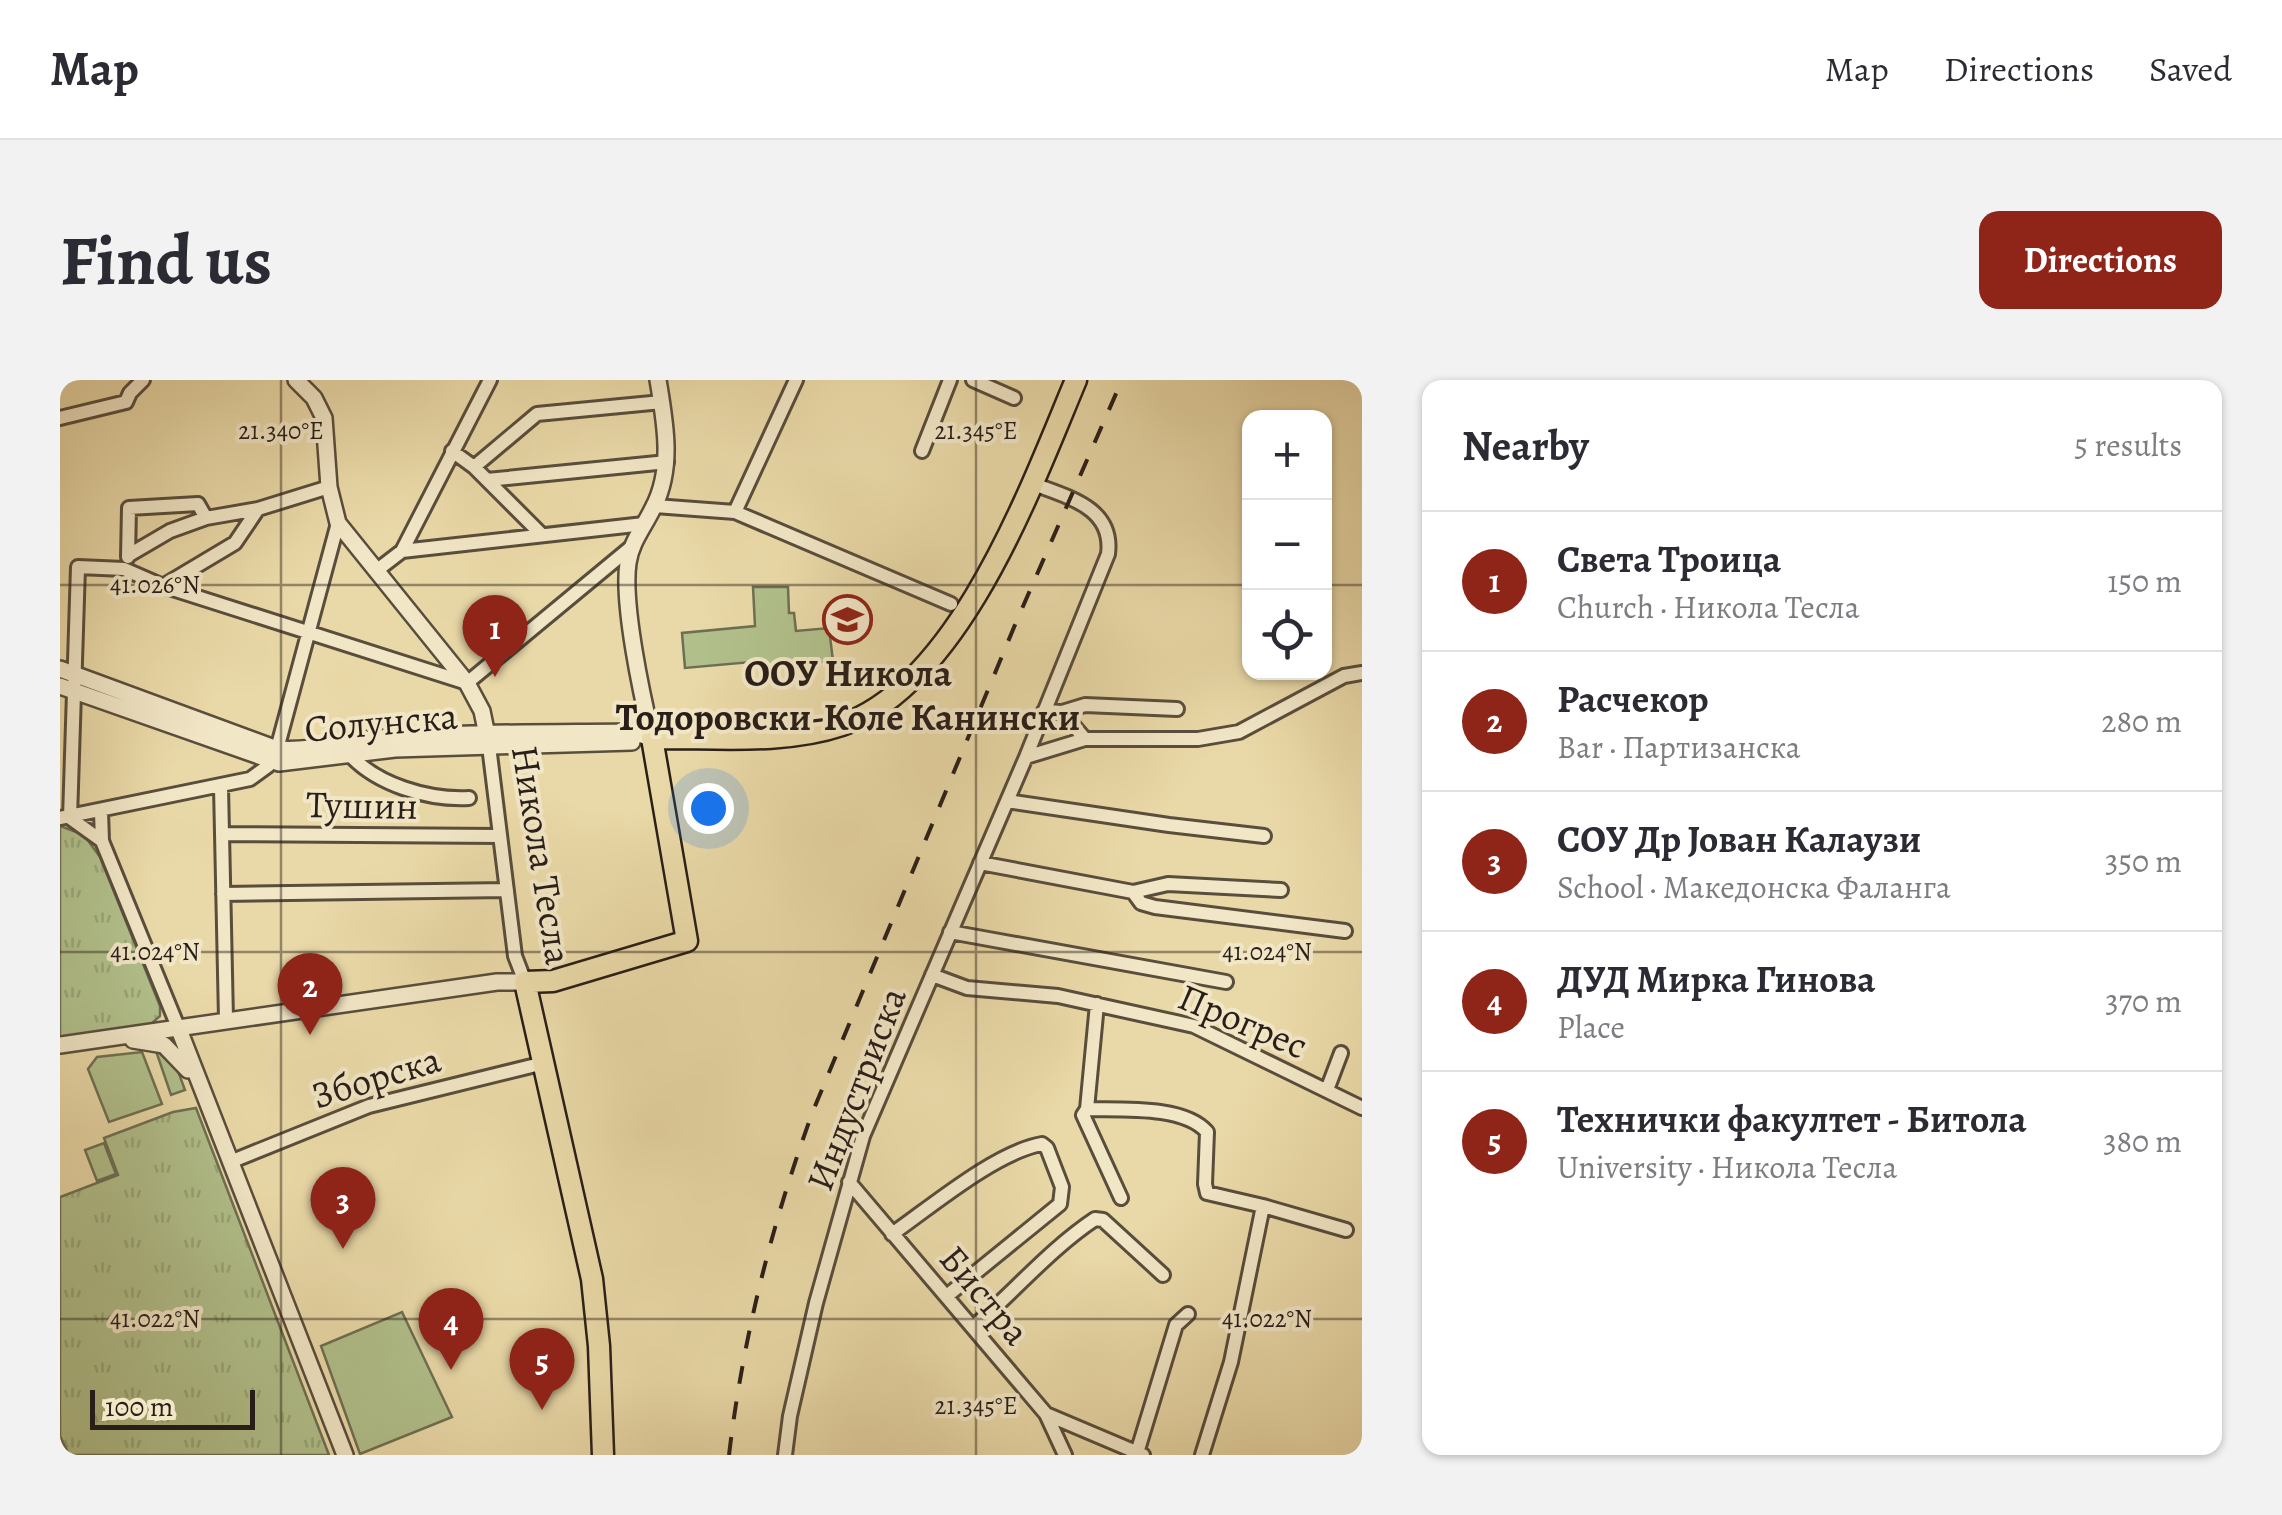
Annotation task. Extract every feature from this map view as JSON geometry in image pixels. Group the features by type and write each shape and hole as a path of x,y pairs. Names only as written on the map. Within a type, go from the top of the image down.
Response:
{"main road":[{"path":"524,982 553,980 687,941 652,738 794,735 840,726 872,712 923,666 966,612 995,567 1076,380"},
{"name":"Никола Тесла","path":"524,982 592,1278 603,1455"}],"street":[{"path":"60,418 117,407 126,402 143,380"},
{"name":"Никола Тесла","path":"296,380 314,398 324,418 329,487 338,523 467,683 482,710 515,956 524,982"},
{"path":"376,572 402,551 490,380"},
{"path":"126,562 163,586 467,683 630,548 655,506 667,462 658,380"},
{"path":"736,512 796,380"},
{"path":"922,451 950,380"},
{"path":"973,380 1014,398"},
{"path":"474,467 537,414 662,402"},
{"path":"452,451 474,467 541,534"},
{"path":"487,480 667,462"},
{"name":"Индустриска","path":"785,1455 799,1374 863,1136 1026,758 1108,554 1110,538 1103,522 1083,504 1031,483"},
{"path":"60,569 126,562 170,532 206,518 258,510 329,487"},
{"path":"126,562 129,508 198,504 206,518"},
{"path":"655,506 736,512 952,604"},
{"path":"163,586 235,543 258,510"},
{"path":"65,818 250,780 274,755 338,523"},
{"path":"402,551 644,524"},
{"path":"630,548 627,583 652,738"},
{"path":"65,818 66,680 78,567"},
{"path":"1026,758 1086,739 1198,739 1239,732 1344,676 1362,672"},
{"name":"Солунска","path":"66,680 292,763 488,740"},
{"path":"1044,711 1062,712 1085,705 1177,709"},
{"path":"1062,712 1086,739"},
{"name":"Солунска","path":"274,755 367,739 632,742 652,738"},
{"path":"348,754 370,772 421,793 445,799 469,798"},
{"path":"221,788 226,1020"},
{"path":"1008,800 1169,826 1264,836"},
{"path":"101,812 102,841 345,1455"},
{"path":"65,818 102,841"},
{"name":"Тушин","path":"223,834 500,836"},
{"path":"980,862 1133,892 1168,884 1281,890"},
{"path":"223,894 507,890"},
{"path":"1133,892 1141,902 1155,907 1345,930"},
{"path":"950,932 1226,982"},
{"name":"Прогрес","path":"932,976 967,988 1058,996 1212,1032 1362,1108"},
{"path":"60,1045 497,982 524,982"},
{"path":"1096,1004 1087,1109 1082,1116 1121,1198"},
{"path":"99,1039 164,1045 178,1056 198,1084"},
{"path":"1327,1090 1341,1053"},
{"name":"Зборска","path":"230,1162 369,1106 544,1064"},
{"path":"1087,1109 1141,1110 1198,1122 1207,1132 1207,1193 1346,1230"},
{"path":"892,1234 1002,1158 1035,1145 1047,1148 1062,1187 1060,1204 948,1295"},
{"name":"Бистра","path":"848,1182 1046,1414 1140,1454"},
{"path":"1202,1455 1230,1362 1263,1206"},
{"path":"973,1327 1069,1237 1095,1219 1103,1220 1163,1275"},
{"path":"1140,1454 1176,1325 1188,1314"},
{"path":"1046,1414 1065,1455"}],"green space":[{"path":"753,587 788,587 789,613 794,613 796,631 829,628 833,661 763,667 762,661 685,668 682,633 755,626"},
{"path":"60,826 84,835 100,857 160,1006 160,1016 151,1024 60,1039"},
{"path":"156,1051 175,1063 185,1090 171,1095"},
{"path":"142,1052 162,1104 109,1122 88,1069 97,1057"},
{"path":"196,1108 329,1455 69,1455 60,1436 60,1197 118,1175 104,1138 173,1112"},
{"path":"104,1143 116,1174 97,1181 85,1150"},
{"path":"402,1312 452,1417 360,1454 321,1346"}],"railway":[{"path":"729,1455 742,1367 761,1281 813,1111 1017,620 1122,380"}],"place":[{"name":"ООУ Никола Тодоровски-Коле Канински","path":"848,619"},
{"name":"Света Троица","path":"495,677"},
{"name":"Расчекор","path":"310,1035"},
{"name":"СОУ Др Јован Калаузи","path":"343,1249"},
{"name":"ДУД Мирка Гинова","path":"451,1370"},
{"name":"Технички факултет - Битола","path":"542,1410"}]}
